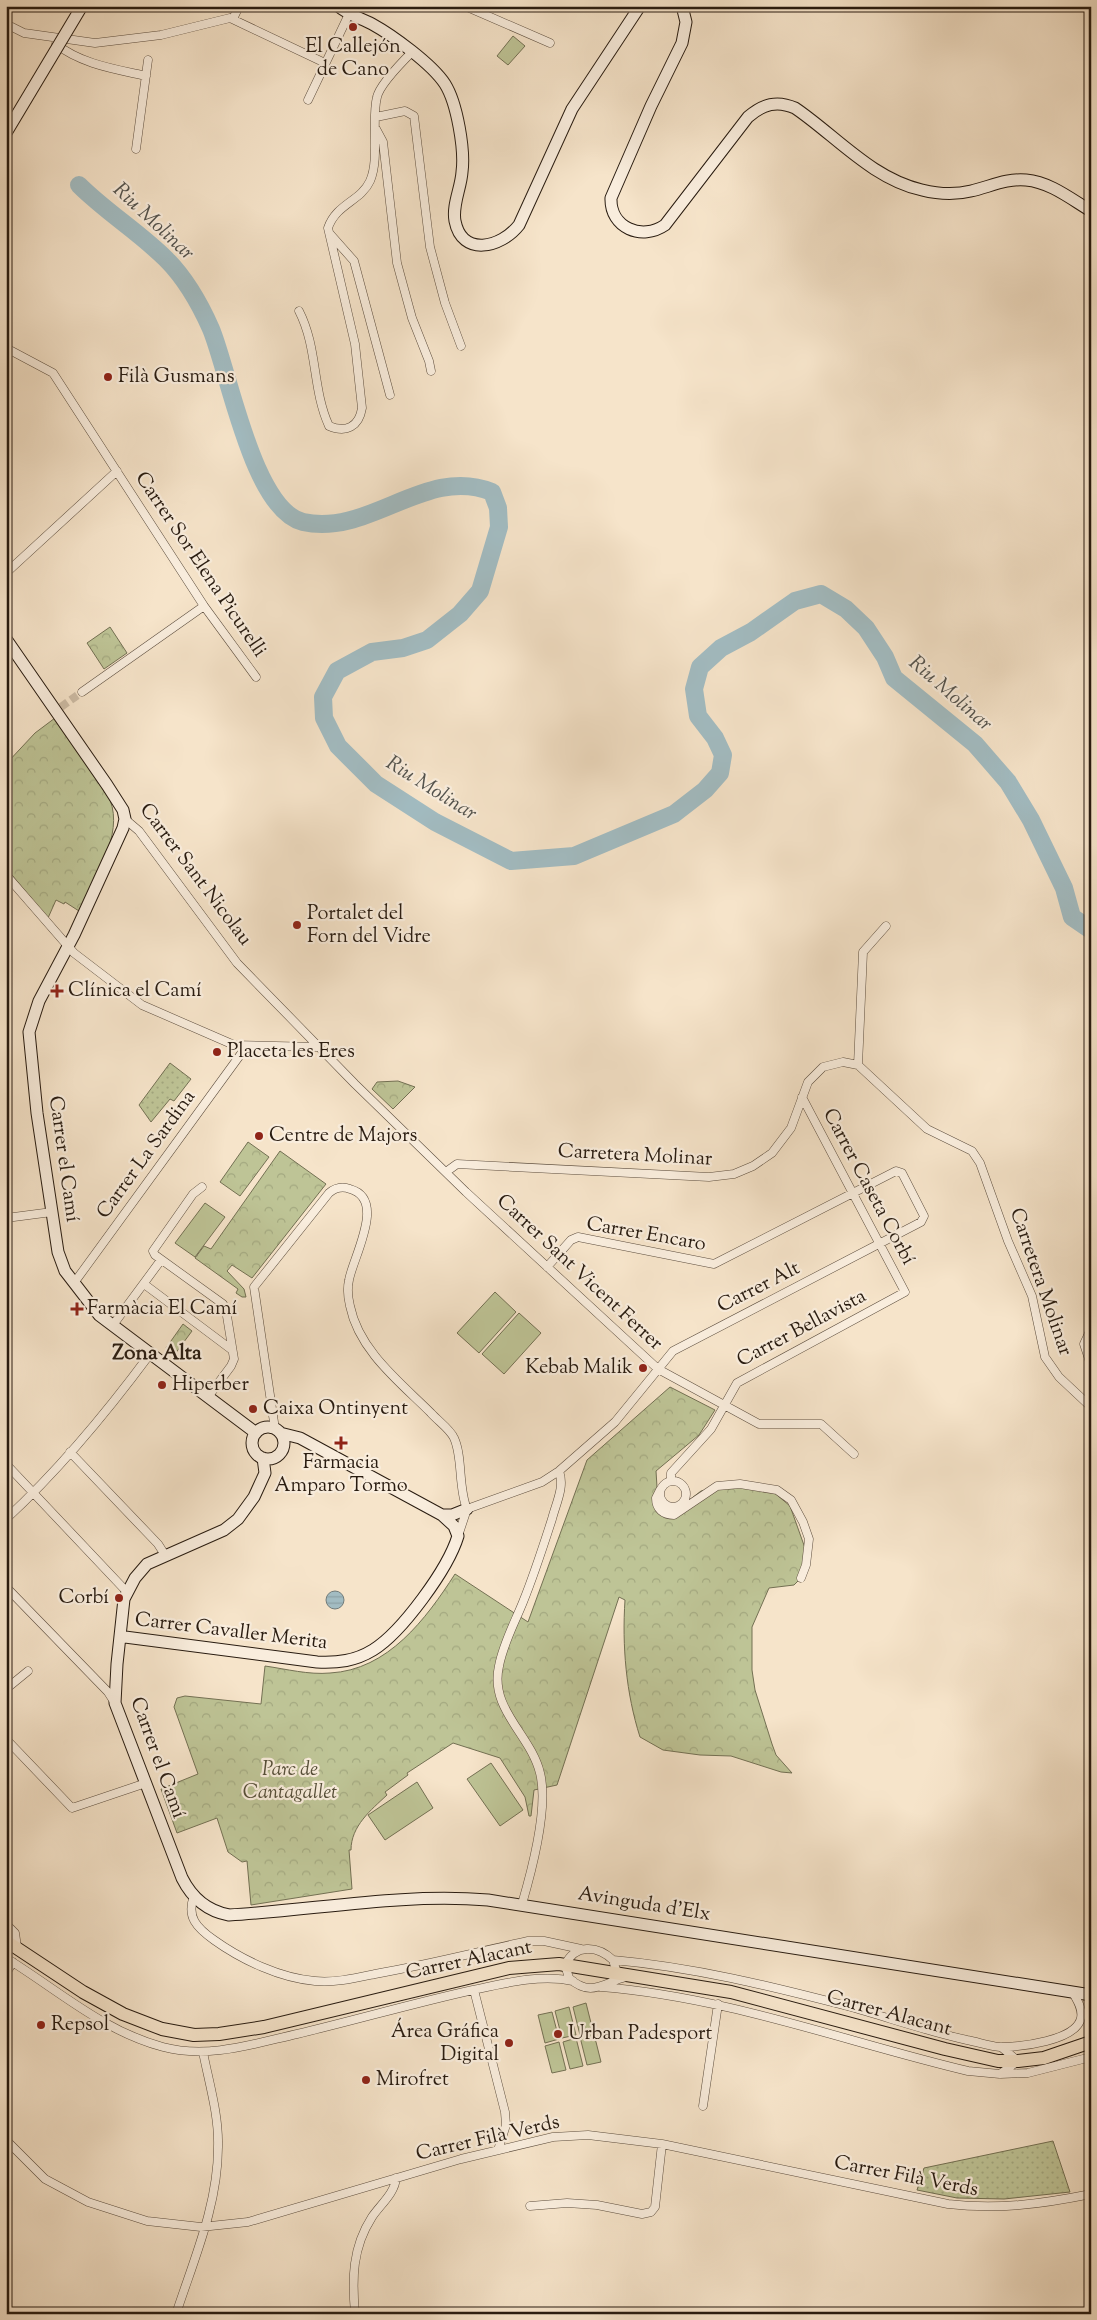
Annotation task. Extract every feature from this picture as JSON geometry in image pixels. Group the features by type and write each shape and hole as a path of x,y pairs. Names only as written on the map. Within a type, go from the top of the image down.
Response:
{"main road":[{"name":"Carrer Alacant","path":"11,1944 92,1997 122,2014 168,2030 201,2035 264,2027 509,1968 567,1960 634,1975 750,1996 971,2056 998,2061 1044,2058 1091,2042"}],"street":[{"path":"6,133 82,6"},
{"path":"233,19 239,6"},
{"path":"338,6 351,10 367,22 388,33 443,80 453,106 463,151 462,173 455,211 457,227 468,240 489,246 504,240 519,225 572,109 640,6"},
{"path":"464,6 550,43"},
{"path":"682,6 686,22 682,43 651,106 611,198 610,207 619,223 640,232 658,230 676,213 748,116 762,106 780,103 795,108 869,164 910,187 942,193 955,193 1017,180 1028,180 1054,189 1091,211"},
{"path":"308,100 351,10"},
{"path":"6,24 19,31 47,37 82,43 100,43 161,35 227,18 233,19 325,63"},
{"path":"47,37 68,53 79,58 146,76"},
{"path":"299,311 313,350 319,397 326,419 329,426 338,430 346,430 353,426 360,418 362,408 355,344 329,232 334,215 363,191 371,180 376,129 376,98 412,52"},
{"path":"136,149 148,60"},
{"path":"376,117 405,111 414,116 431,251 445,303 461,346"},
{"path":"376,129 383,142 397,263 408,304 431,371"},
{"path":"329,232 354,261 390,395"},
{"name":"Carrer Sor Elena Picurelli","path":"6,348 53,373 204,606 256,677"},
{"path":"6,573 117,471"},
{"path":"82,692 204,606"},
{"name":"Carrer Sant Nicolau","path":"6,639 58,709 116,799 125,820 139,831 237,963 318,1047"},
{"name":"Carrer el Camí","path":"125,820 106,867 68,948 41,996 30,1032 35,1095 58,1252 65,1271 88,1302 113,1325 256,1433"},
{"path":"6,875 68,948 142,1006 224,1042 246,1047 318,1047"},
{"path":"858,1065 862,952 886,926"},
{"name":"Carrer La Sardina","path":"74,1283 246,1047"},
{"name":"Carrer Sant Vicent Ferrer","path":"318,1047 446,1172 658,1368 759,1424 821,1424 854,1454"},
{"name":"Carretera Molinar","path":"446,1172 457,1164 709,1178 726,1176 753,1166 776,1149 791,1128 808,1082 823,1067 843,1062 858,1065 927,1129 972,1151 980,1163 1008,1241 1032,1296 1044,1358 1059,1377 1091,1406"},
{"name":"Carrer Caseta Corbí","path":"802,1097 905,1292"},
{"name":"Carrer Alt","path":"467,1509 542,1482 559,1471 615,1422 673,1351 880,1244 924,1219 902,1173 896,1171 853,1193"},
{"path":"202,1187 193,1194 154,1246 153,1251 161,1260 223,1304 226,1310 234,1359 208,1397"},
{"path":"442,1515 457,1514 467,1509 463,1499 454,1437 383,1365 363,1338 350,1308 349,1280 367,1216 363,1199 351,1189 336,1189 328,1193 254,1287 278,1431 284,1441 281,1452 274,1458 263,1458 256,1454 253,1446 256,1433 266,1428 278,1431 300,1438 442,1515 454,1526 458,1536"},
{"name":"Carrer Encaro","path":"547,1266 571,1240 578,1237 714,1264 853,1193"},
{"path":"6,1218 52,1212"},
{"path":"113,1325 161,1260"},
{"path":"144,1284 232,1350"},
{"name":"Carrer Bellavista","path":"671,1481 671,1473 711,1429 737,1383 905,1292"},
{"path":"1091,1329 1084,1344 1091,1365"},
{"path":"6,1519 34,1493 70,1452 150,1354"},
{"path":"70,1452 158,1544 165,1555"},
{"name":"Carrer el Camí","path":"194,1896 182,1878 115,1703 123,1602 127,1592 142,1569 165,1555 224,1530 238,1519 254,1497 266,1473 263,1458"},
{"path":"6,1464 127,1592"},
{"path":"522,1904 532,1866 543,1792 538,1767 510,1718 500,1697 497,1681 503,1651 541,1554 562,1486 559,1471"},
{"path":"660,1490 660,1498 665,1504 673,1507 681,1504 685,1496 684,1487 677,1482 671,1481 665,1483 660,1490 656,1503 660,1511 669,1515 674,1515 717,1486 740,1484 777,1490 791,1500 804,1522 810,1539 806,1566 801,1578"},
{"name":"Carrer Cavaller Merita","path":"120,1639 125,1638 318,1662 340,1663 351,1660 373,1650 399,1626 432,1584 458,1536 467,1509"},
{"path":"6,1587 108,1692 115,1703"},
{"path":"6,1689 28,1671"},
{"path":"6,1738 72,1808 146,1783"},
{"path":"194,1896 190,1907 192,1916 208,1935 220,1944 274,1971 313,1981 339,1981 528,1941 551,1942 602,1952 614,1971 601,1987"},
{"name":"Avinguda d'Elx","path":"194,1896 212,1909 229,1915 404,1898 460,1898 522,1904 1091,1995"},
{"path":"6,1924 15,1933 11,1944"},
{"path":"571,1980 567,1960 581,1949"},
{"path":"6,1973 9,1960"},
{"name":"Carrer Alacant","path":"9,1960 78,2007 127,2035 164,2048 203,2052 271,2040 474,1990 524,1980 560,1978 571,1980 585,1987 642,1991 718,2004 968,2071 1000,2074 1028,2073 1091,2056"},
{"name":"Carrer Alacant","path":"614,1971 650,1963 752,1982 957,2038 1001,2047 1025,2045 1052,2039 1070,2032 1078,2025 1081,2018 1080,2007 1074,1993"},
{"path":"546,1964 571,1980"},
{"path":"474,1990 505,2112 506,2124 498,2150"},
{"path":"703,2106 718,2004"},
{"name":"Carrer Alacant","path":"1000,2074 1018,2061 1001,2047"},
{"path":"176,2314 205,2227 213,2196 218,2148 216,2117 203,2052"},
{"name":"Carrer Filà Verds","path":"6,2140 44,2178 88,2202 147,2221 205,2227 248,2222 396,2178 552,2137 588,2135 662,2144 948,2204 978,2208 1036,2205 1091,2194"},
{"path":"530,2206 567,2203 597,2204 642,2214 650,2212 655,2207 662,2144"},
{"path":"355,2314 353,2277 358,2249 372,2218 394,2188 396,2178"}],"green space":[{"path":"513,36 525,46 508,65 497,56"},
{"path":"110,627 127,653 104,669 87,643"},
{"path":"55,718 110,800 113,828 105,857 79,911 65,902 64,904 56,900 48,918 6,868 6,764 35,733"},
{"path":"170,1063 191,1079 174,1101 170,1099 151,1122 139,1105"},
{"path":"398,1081 415,1087 393,1109 372,1089 377,1082"},
{"path":"248,1142 269,1157 240,1196 220,1182"},
{"path":"280,1151 326,1184 252,1278 232,1265 227,1271 244,1289 246,1297 242,1297 236,1293 238,1289 195,1258 204,1246 211,1249"},
{"path":"205,1203 225,1217 195,1257 175,1243"},
{"path":"495,1292 516,1312 479,1353 457,1333"},
{"path":"519,1313 541,1333 504,1374 482,1354"},
{"path":"183,1324 192,1331 175,1354 166,1348"},
{"name":"Parc de Cantagallet","path":"670,1387 715,1410 699,1435 656,1471 658,1503 663,1510 675,1511 701,1491 723,1486 771,1490 790,1506 805,1548 801,1578 794,1585 769,1588 752,1627 752,1670 755,1690 776,1755 792,1773 781,1772 731,1756 700,1755 663,1750 640,1737 631,1704 626,1669 624,1635 625,1600 619,1597 557,1785 534,1790 531,1816 529,1816 525,1797 500,1758 453,1743 407,1773 408,1775 385,1792 387,1795 358,1826 354,1833 351,1850 349,1850 352,1889 251,1905 247,1861 242,1862 228,1852 217,1818 177,1833 161,1789 198,1774 174,1707 177,1698 185,1696 261,1704 265,1666 306,1672 330,1673 351,1670 370,1663 403,1639 418,1624 455,1574 528,1622 587,1460"},
{"path":"491,1763 523,1810 500,1826 467,1779"},
{"path":"417,1782 433,1808 385,1840 368,1815"},
{"path":"586,2003 593,2031 580,2035 573,2007"},
{"path":"569,2007 576,2035 562,2038 555,2011"},
{"path":"552,2012 559,2039 545,2043 538,2015"},
{"path":"594,2034 601,2062 587,2065 580,2037"},
{"path":"576,2038 583,2066 570,2069 563,2042"},
{"path":"559,2042 566,2070 552,2073 545,2046"},
{"path":"1053,2141 1070,2192 1004,2199 957,2198 917,2190 924,2168"}],"water":[{"path":"335,1591 341,1594 344,1600 341,1606 335,1609 329,1606 326,1600 329,1594"}],"waterway":[{"name":"Riu Molinar","path":"79,185 166,259 180,274 192,292 211,329 245,437 257,467 270,493 285,512 303,522 328,524 352,520 444,487 468,486 492,492 498,508 499,527 480,591 460,614 427,640 403,648 372,652 337,671 323,697 324,718 338,746 376,784 435,822 511,861 574,856 674,814 705,790 720,773 723,755 715,738 698,716 694,689 700,667 721,648 751,632 795,601 821,594 846,609 866,628 885,657 894,678 975,744 1008,782 1031,820 1064,888 1072,917 1091,930"}],"tunnel":[{"path":"61,707 82,692"}],"place":[{"name":"El Callejón de Cano","path":"353,27"},
{"name":"Filà Gusmans","path":"108,377"},
{"name":"Portalet del Forn del Vidre","path":"297,925"},
{"name":"Clínica el Camí","path":"57,991"},
{"name":"Placeta les Eres","path":"217,1052"},
{"name":"Centre de Majors","path":"259,1136"},
{"name":"Farmàcia El Camí","path":"77,1309"},
{"name":"Kebab Malik","path":"643,1368"},
{"name":"Hiperber","path":"162,1385"},
{"name":"Caixa Ontinyent","path":"253,1409"},
{"name":"Farmacia Amparo Tormo","path":"341,1443"},
{"name":"Corbí","path":"119,1598"},
{"name":"Repsol","path":"41,2025"},
{"name":"Urban Padesport","path":"558,2034"},
{"name":"Área Gráfica Digital","path":"509,2043"},
{"name":"Mirofret","path":"366,2080"}],"district":[{"name":"Zona Alta","path":"157,1354"}]}
